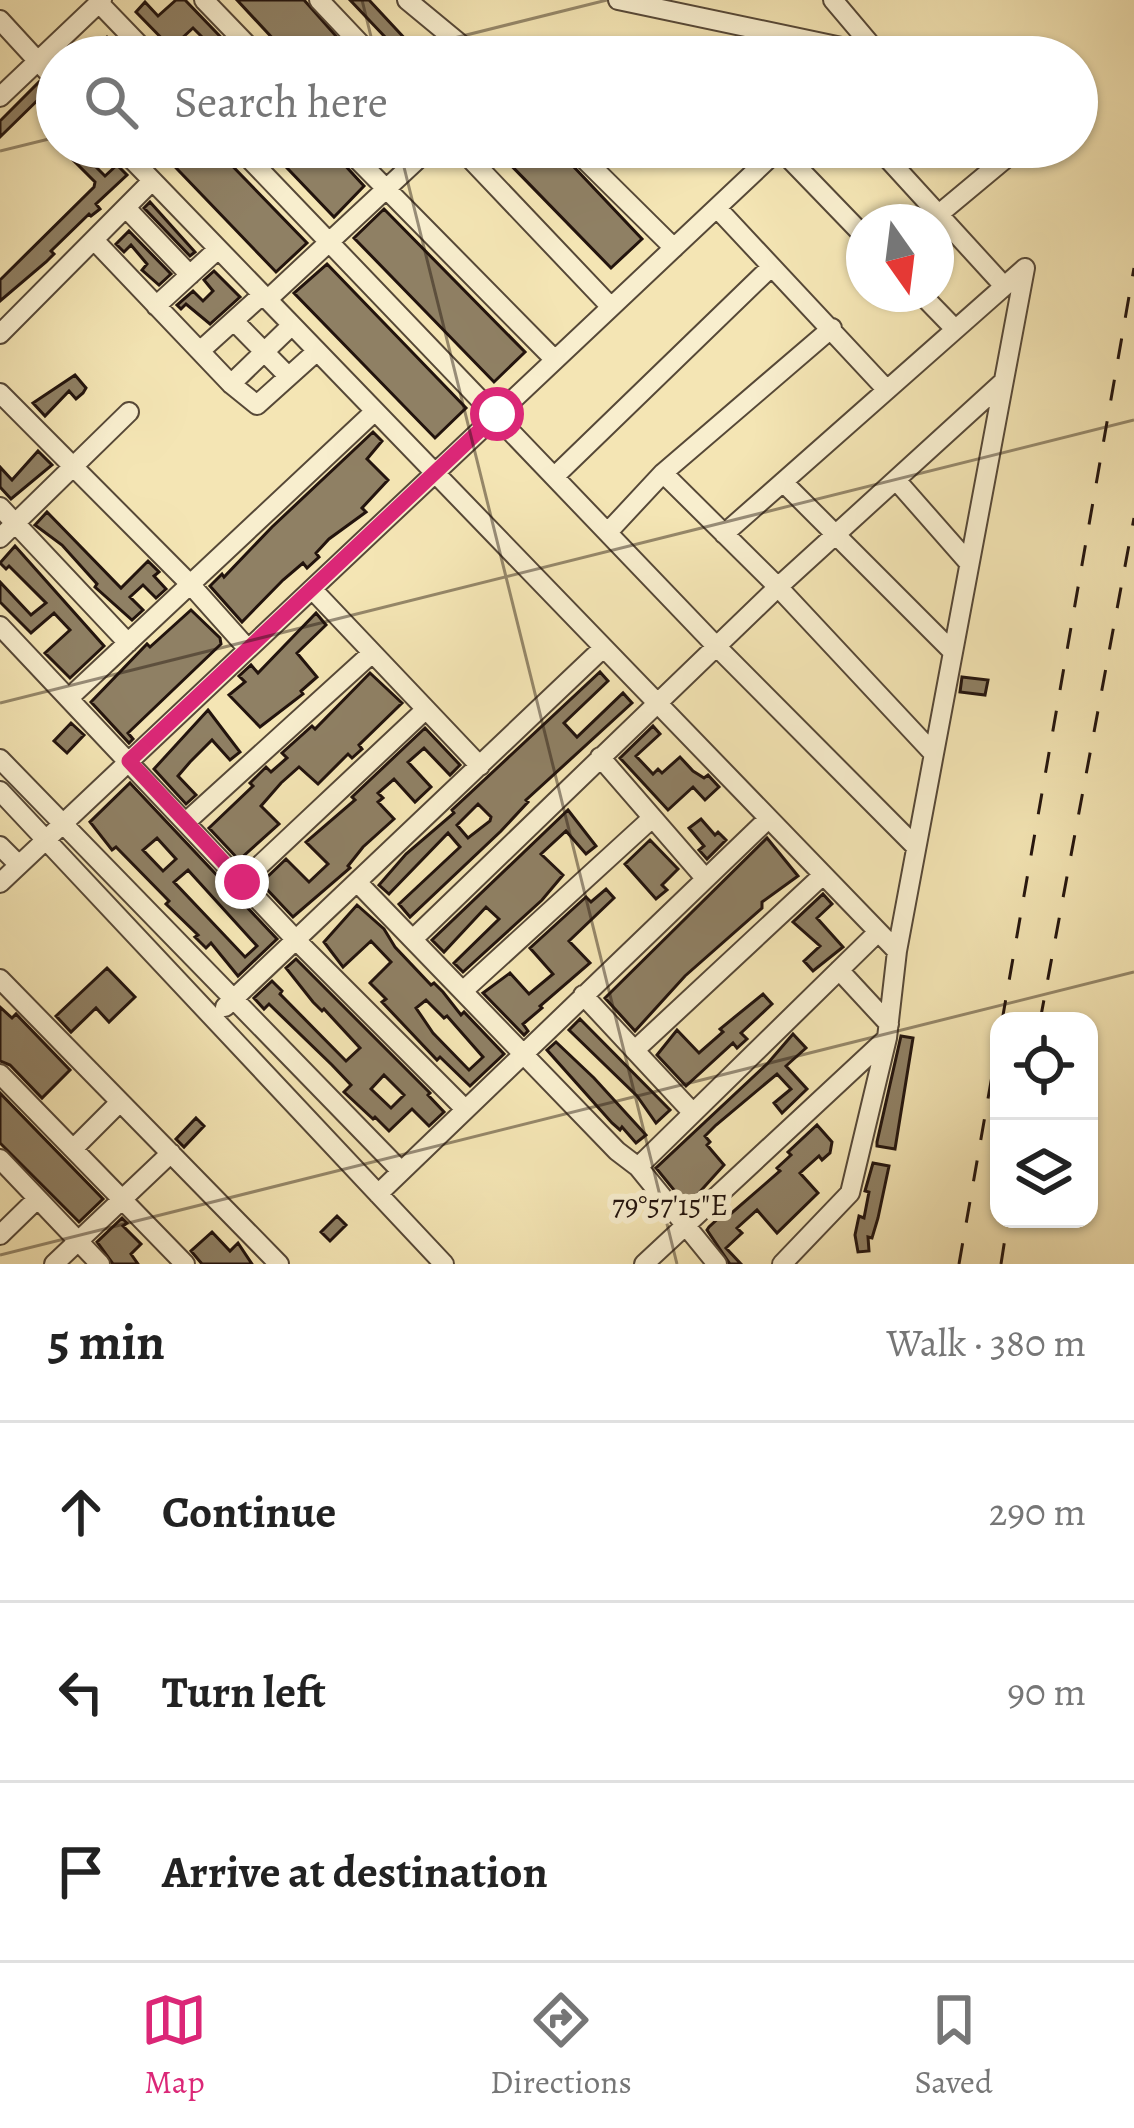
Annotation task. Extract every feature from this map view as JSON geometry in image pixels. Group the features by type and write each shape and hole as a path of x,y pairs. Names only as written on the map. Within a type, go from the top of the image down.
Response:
{"street":[{"path":"204,0 239,36"},
{"path":"319,0 353,36"},
{"path":"407,0 451,36"},
{"path":"618,0 788,36"},
{"path":"832,0 862,36"},
{"path":"65,36 101,2 133,36"},
{"path":"0,20 36,59"},
{"path":"0,97 36,63"},
{"path":"140,168 897,952"},
{"path":"259,168 717,647 916,847"},
{"path":"365,168 555,359"},
{"path":"200,352 332,243 409,168"},
{"path":"479,168 611,307"},
{"path":"593,168 674,248"},
{"path":"0,883 759,168"},
{"path":"799,168 846,217"},
{"path":"902,168 931,204"},
{"path":"951,204 993,168"},
{"path":"0,334 152,181"},
{"path":"126,208 190,275"},
{"path":"717,208 887,390"},
{"path":"954,231 1004,286"},
{"path":"94,240 231,384 257,405 316,352"},
{"path":"157,306 218,250"},
{"path":"555,476 771,267"},
{"path":"724,534 1025,268 897,952 888,1031 850,1193 782,1264"},
{"path":"938,312 955,329"},
{"path":"234,321 287,376"},
{"path":"231,384 292,326"},
{"path":"608,532 663,473 832,328"},
{"path":"413,939 778,587 1003,382"},
{"path":"0,393 7,417 74,466 248,649"},
{"path":"0,538 129,412"},
{"path":"70,697 374,412"},
{"path":"663,473 778,587 934,754"},
{"path":"896,480 969,563"},
{"path":"783,482 953,652"},
{"path":"0,507 128,643"},
{"path":"312,589 480,766"},
{"path":"0,626 296,940 464,1108"},
{"path":"213,1018 602,649"},
{"path":"186,822 371,654"},
{"path":"242,882 425,710"},
{"path":"600,757 705,878"},
{"path":"0,759 400,1171"},
{"path":"0,791 378,1194 435,1261"},
{"path":"378,1194 768,819"},
{"path":"464,990 650,820"},
{"path":"0,846 19,865"},
{"path":"635,1050 823,875"},
{"path":"357,882 617,1151 638,1167 717,1264"},
{"path":"638,1167 878,932"},
{"path":"839,970 888,1031"},
{"path":"0,979 278,1264"},
{"path":"583,995 693,1113"},
{"path":"644,1264 888,1031"},
{"path":"0,1074 185,1264"},
{"path":"73,1149 120,1102"},
{"path":"54,1264 171,1153"},
{"path":"0,1159 100,1264"},
{"path":"0,1234 37,1199"}],"building":[{"path":"176,0 185,0 220,36 201,36 193,28 184,36 159,36 136,12 145,2 158,16"},
{"path":"237,0 304,0 336,36 270,36"},
{"path":"350,0 369,0 402,36 384,36"},
{"path":"36,85 36,102 0,137 0,121"},
{"path":"81,168 97,168 105,176 120,168 127,175 96,204 100,209 89,214 51,251 54,254 46,262 0,301 0,280 95,182"},
{"path":"176,168 234,168 307,243 276,272"},
{"path":"287,168 347,168 364,186 334,217"},
{"path":"514,168 575,168 642,239 611,268"},
{"path":"150,202 195,252 190,256 144,208"},
{"path":"384,209 525,352 494,382 354,238"},
{"path":"129,231 171,274 159,285 142,270 147,264 131,245 124,252 116,244"},
{"path":"327,264 466,408 435,438 294,293"},
{"path":"214,271 240,297 210,324 186,304 181,309 177,305 193,291 203,301 213,291 204,280"},
{"path":"75,375 86,388 83,393 76,399 69,391 45,416 33,403"},
{"path":"373,432 382,441 367,459 388,480 362,508 366,512 329,539 316,553 319,557 307,568 303,563 242,622 210,586"},
{"path":"38,451 52,465 11,499 0,487 0,467 12,480"},
{"path":"47,512 121,588 148,561 166,589 156,598 143,585 130,597 143,610 132,620 95,587 62,545 35,525"},
{"path":"15,546 104,646 70,678 45,653 70,630 54,613 31,633 0,602 0,582 31,615 46,603 9,566 6,569 0,563"},
{"path":"191,610 221,644 128,733 133,739 129,743 91,702 147,644 150,647"},
{"path":"316,613 326,625 297,653 317,677 260,727 229,695 245,682 239,676 251,665 258,673"},
{"path":"600,672 608,681 564,723 577,737 623,693 632,703 526,800 501,831 410,917 399,904 460,847 448,833 389,894 379,885","holes":["478,804 491,817 468,838 457,825"]},
{"path":"370,673 402,703 359,745 362,749 352,758 348,754 318,784 299,767 281,783 261,806 279,824 239,860 209,828 266,767 271,772 287,758 282,753 312,726 315,729"},
{"path":"962,677 988,680 985,695 960,692"},
{"path":"208,710 240,752 230,760 212,740 178,776 196,795 186,804 154,769"},
{"path":"71,723 84,735 67,753 54,741"},
{"path":"653,726 660,734 636,756 653,774 658,769 662,773 680,757 719,787 705,800 693,787 668,810 620,758"},
{"path":"425,728 460,765 450,775 424,748 408,762 431,787 415,802 394,779 378,793 383,798 378,802 394,819 363,847 350,868 293,917 261,883 286,859 309,882 328,864 306,842"},
{"path":"130,783 277,939 238,976 211,943 206,948 195,937 198,935 166,904 169,901 116,847 112,850 90,822","holes":["157,838 176,859 163,871 143,850","188,870 257,946 245,957 174,882"]},
{"path":"568,810 596,846 586,854 566,831 541,854 563,875 463,972 454,963 499,919 486,907 444,952 432,940"},
{"path":"701,819 726,840 707,859 699,850 704,846 689,828"},
{"path":"767,838 798,876 762,902 762,908 685,976 635,1031 605,998"},
{"path":"650,840 678,869 656,899 625,864"},
{"path":"606,889 614,898 569,941 590,963 523,1024 528,1031 524,1035 483,993 510,973 529,994 553,974 530,948 586,897 591,902"},
{"path":"823,894 832,904 817,918 843,947 813,971 804,961 820,946 793,922"},
{"path":"357,905 504,1054 470,1086 440,1057 437,1060 382,1002 386,999 370,983 391,962 371,941 343,967 324,942","holes":["426,1000 483,1057 469,1070 416,1008"]},
{"path":"296,959 444,1112 429,1126 412,1109 389,1131 373,1119 344,1092 351,1085 332,1065 269,1004 264,1009 254,998 272,981 346,1061 360,1048 286,968","holes":["384,1075 404,1095 391,1108 371,1089"]},
{"path":"107,968 135,997 109,1022 96,1008 71,1032 56,1016"},
{"path":"763,994 772,1004 741,1033 747,1039 737,1048 733,1043 686,1086 657,1055 677,1030 699,1053"},
{"path":"0,1007 12,1018 16,1014 70,1070 42,1098 10,1065 0,1061"},
{"path":"580,1019 670,1110 656,1123 637,1096 569,1030"},
{"path":"793,1034 806,1048 786,1066 807,1089 782,1113 774,1103 791,1089 777,1074 716,1125 705,1136 724,1165 687,1206 656,1168"},
{"path":"901,1036 913,1038 895,1149 877,1146 877,1142"},
{"path":"556,1042 646,1135 636,1143 612,1123 547,1050"},
{"path":"0,1093 103,1199 79,1222 0,1143"},
{"path":"196,1118 204,1126 184,1147 176,1139"},
{"path":"817,1125 832,1142 830,1153 822,1160 819,1156 800,1173 818,1193 777,1233 757,1210 737,1228 742,1233 726,1248 741,1264 730,1264 707,1230 780,1171 777,1168 791,1155 788,1152"},
{"path":"873,1163 889,1166 878,1218 872,1238 868,1237 869,1251 858,1252 855,1235 859,1216 864,1218"},
{"path":"337,1216 346,1225 330,1241 321,1232"},
{"path":"122,1218 127,1223 123,1226 141,1244 131,1254 138,1264 113,1264 97,1242"},
{"path":"212,1232 230,1251 238,1243 252,1264 202,1264 191,1251"}],"railway":[{"path":"1004,1012 1134,268"},
{"path":"1042,1012 1134,518"},
{"path":"959,1264 990,1087"},
{"path":"1001,1264 1007,1228"}],"route":[{"path":"242,882 129,761 497,414"}]}
